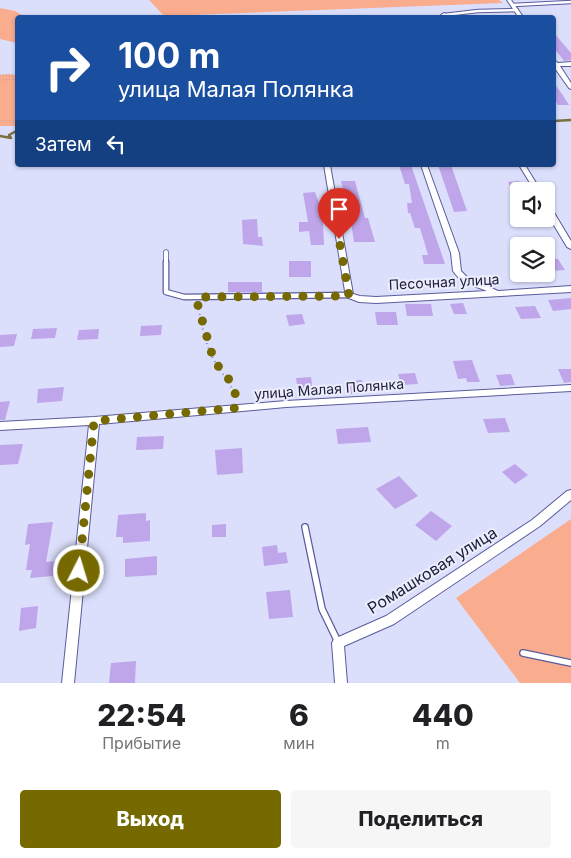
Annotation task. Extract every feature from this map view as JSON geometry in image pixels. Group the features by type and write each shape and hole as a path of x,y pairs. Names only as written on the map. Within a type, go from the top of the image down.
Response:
{"street":[{"path":"511,2 520,15"},
{"path":"556,64 571,64"},
{"path":"556,67 571,87"},
{"path":"327,167 349,296"},
{"path":"425,167 455,253 457,271 464,280 498,293"},
{"path":"523,167 532,182"},
{"path":"555,221 571,247"},
{"name":"Песочная улица","path":"349,296 359,299 376,300 571,289"},
{"name":"улица Малая Полянка","path":"0,426 94,421 236,408 571,388"},
{"path":"68,683 94,421"},
{"name":"Ромашковая улица","path":"338,643 398,615 536,523 571,494"},
{"path":"338,643 340,683"}],"lane":[{"path":"511,2 571,2"},
{"path":"452,15 478,11 517,10"},
{"path":"166,252 166,292 184,297 349,296"},
{"path":"305,527 322,609 338,643"},
{"path":"523,653 571,664"}],"path":[{"path":"0,75 15,78"},
{"path":"0,80 15,78"},
{"path":"0,121 15,121"},
{"path":"198,297 198,306 214,361 228,378 235,391 236,408"}],"shaded area":[{"path":"149,0 499,0 503,3 190,15 163,15"},
{"path":"0,8 15,11 22,15 15,15 15,43 0,39"},
{"path":"0,75 15,75 15,126 0,126"},
{"path":"571,519 571,683 520,683 456,598"}],"building":[{"path":"556,35 571,53 571,60 564,61 556,51"},
{"path":"556,86 569,105 558,105 556,102"},
{"path":"400,167 412,167 445,264 424,264 422,255 428,255 420,228 415,228 410,213 408,213 407,203 412,203 409,184 405,184"},
{"path":"439,167 452,167 467,211 454,212"},
{"path":"341,181 355,181 365,218 368,218 375,242 354,242 349,210"},
{"path":"315,192 323,222 324,245 311,245 309,231 299,232 299,222 308,222 303,193"},
{"path":"257,219 258,237 262,237 263,246 243,244 242,220"},
{"path":"555,257 558,259 565,270 555,271"},
{"path":"289,261 311,261 311,277 289,277"},
{"path":"228,282 262,282 262,292 228,292"},
{"path":"571,298 571,309 553,311 548,300"},
{"path":"463,303 467,314 454,314 450,304"},
{"path":"405,304 431,304 433,316 407,316"},
{"path":"535,306 541,318 521,319 515,307"},
{"path":"375,312 396,312 398,325 377,325"},
{"path":"302,314 305,324 289,326 286,315"},
{"path":"162,325 161,335 140,336 141,326"},
{"path":"57,328 55,338 31,339 33,329"},
{"path":"99,329 98,339 77,340 79,330"},
{"path":"17,334 14,346 0,347 0,335"},
{"path":"472,360 480,382 467,382 466,378 458,379 453,361"},
{"path":"558,369 571,369 571,382 564,383"},
{"path":"415,373 418,384 401,385 398,374"},
{"path":"511,374 515,385 500,386 496,375"},
{"path":"311,377 313,392 298,393 296,378"},
{"path":"362,380 365,393 351,394 348,381"},
{"path":"64,387 62,401 37,403 38,389"},
{"path":"10,401 5,420 0,420 0,402"},
{"path":"505,418 510,432 488,433 483,419"},
{"path":"368,427 371,442 338,444 336,429"},
{"path":"164,436 163,449 136,450 137,437"},
{"path":"23,444 18,464 0,465 0,445"},
{"path":"242,448 243,473 217,475 215,450"},
{"path":"515,464 528,475 515,484 502,472"},
{"path":"399,476 418,496 395,509 376,489"},
{"path":"431,511 452,526 436,541 415,525"},
{"path":"146,513 146,521 150,520 150,541 123,543 123,537 116,537 118,515"},
{"path":"53,522 46,562 56,561 53,576 30,578 32,570 26,570 30,544 25,545 28,524"},
{"path":"226,524 226,537 212,537 212,525"},
{"path":"277,545 278,553 286,552 288,563 264,566 262,547"},
{"path":"157,556 157,575 125,577 125,559"},
{"path":"290,590 293,617 269,619 266,592"},
{"path":"38,606 36,628 19,631 21,608"},
{"path":"136,661 135,683 109,683 111,663"}],"waterway":[{"path":"556,121 571,120"},
{"path":"0,136 11,138 9,135 15,132"}],"route":[{"path":"79,571 94,421 236,408 235,391 228,378 214,361 198,306 198,297 349,296 339,239"}]}
